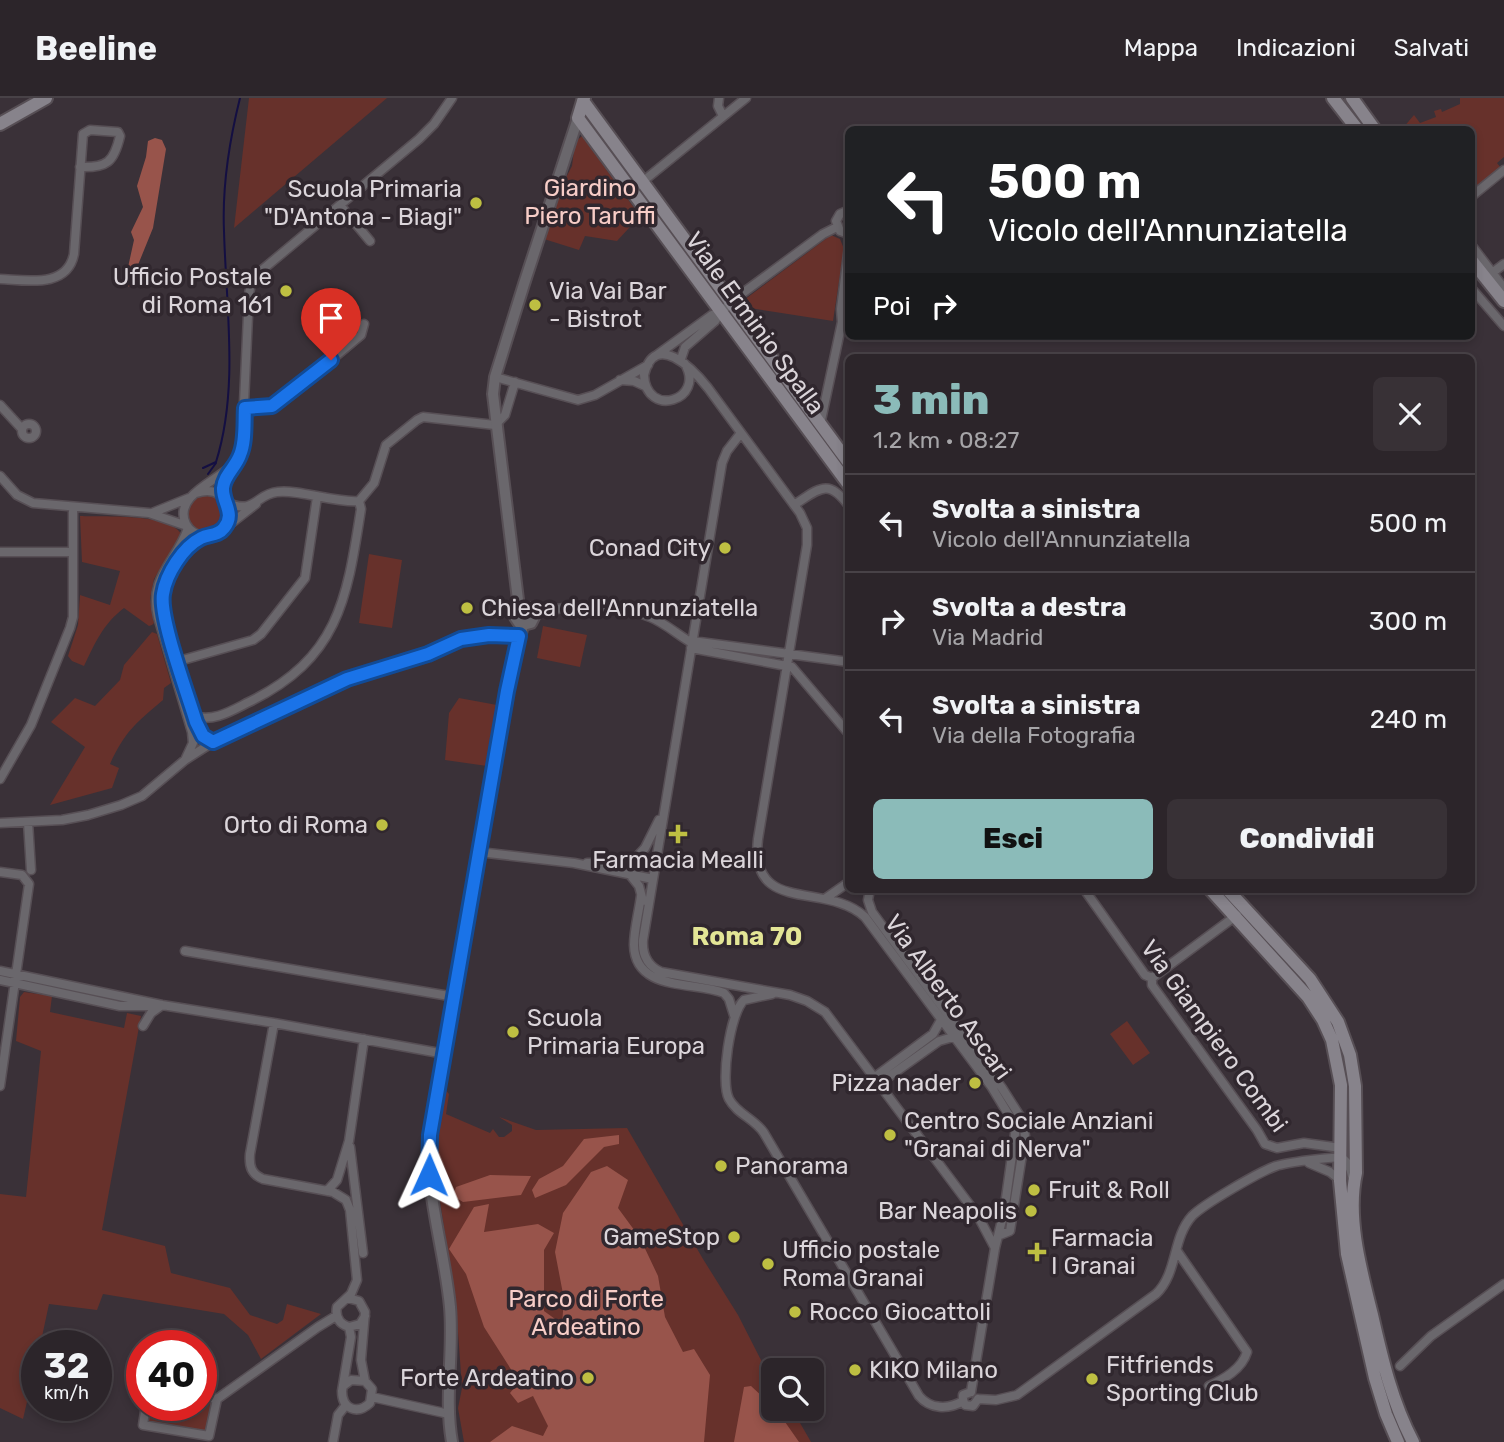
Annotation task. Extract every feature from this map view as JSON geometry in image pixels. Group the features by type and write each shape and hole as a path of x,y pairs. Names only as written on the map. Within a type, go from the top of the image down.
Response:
{"main road":[{"path":"0,124 46,98"},
{"path":"1334,98 1354,126"},
{"path":"1352,98 1374,126"},
{"path":"578,118 583,100"},
{"name":"Viale Erminio Spalla","path":"583,100 636,187"},
{"name":"Viale Erminio Spalla","path":"578,118 636,187 821,433 845,459"},
{"path":"1475,265 1504,301"},
{"path":"1475,279 1504,313"},
{"name":"Viale Erminio Spalla","path":"821,433 845,478"},
{"path":"1215,893 1238,910 1310,979 1343,1033 1352,1062 1355,1086 1356,1173 1347,1182 1342,1212 1349,1263 1380,1395 1398,1442"},
{"path":"1229,893 1238,910 1308,997 1327,1027 1335,1050 1340,1074 1341,1153 1364,1284 1391,1389 1413,1442"}],"street":[{"path":"223,530 229,516 225,500 225,480 242,446 251,284 262,270 429,130 452,98"},
{"path":"719,98 718,106 723,116"},
{"path":"636,187 746,98"},
{"path":"521,631 516,620 519,608 495,425 495,377 578,118"},
{"path":"0,279 50,280 59,276 71,264 74,254 80,167 84,132 118,132 118,146 109,161 98,167 80,167"},
{"path":"1475,194 1504,170"},
{"path":"340,205 370,241"},
{"path":"837,227 838,217 845,211"},
{"path":"495,377 578,400 591,397 648,365 822,234 837,227"},
{"path":"837,227 845,233"},
{"path":"1475,250 1504,288"},
{"path":"1492,273 1504,264"},
{"path":"821,433 842,321 845,279"},
{"path":"1475,292 1504,326"},
{"path":"684,393 690,379 683,361 685,347 715,321 725,308"},
{"path":"842,321 845,316"},
{"path":"245,408 268,408 282,401 361,335 364,324"},
{"path":"656,357 669,355 683,361"},
{"name":"Via Alberto Ascari","path":"683,361 703,381 805,522 808,539 789,654 792,667 758,839 757,861 762,874 775,887 788,893 842,902 857,910 908,968 924,980 1023,1121 1025,1133 1017,1155 1000,1235"},
{"path":"645,386 644,375 648,365"},
{"path":"620,380 634,381 645,386 652,395 663,401 675,399 693,388 701,389 720,405"},
{"path":"495,425 506,412 515,382"},
{"path":"0,405 22,429"},
{"path":"359,501 374,483 386,445 417,420 423,417 495,425"},
{"path":"734,1014 726,995 713,986 665,973 649,964 643,943 722,463 727,450 741,433"},
{"path":"175,662 157,612 156,595 161,576 182,544 188,527 184,510 192,496 235,463"},
{"path":"0,476 17,495 30,502 73,508 145,513 163,510 192,496 210,491 240,507 258,502 279,491 359,501"},
{"path":"793,505 818,489 827,487 836,490 845,501"},
{"path":"175,662 253,640 261,634 305,578 317,497"},
{"path":"194,716 209,719 252,701 286,680 313,655 329,633 347,591 361,509 359,501"},
{"path":"185,760 192,747 193,737 163,611 163,592 167,577 192,544 239,520 258,502"},
{"path":"0,779 32,725 71,628 73,508"},
{"path":"145,513 188,527 194,533 205,536"},
{"path":"0,552 73,552"},
{"path":"533,613 550,609 598,606 613,608 649,617 692,644 792,667 845,729"},
{"path":"519,608 526,607 533,613"},
{"path":"452,1442 449,1414 450,1317 433,1202 429,1154 507,691 521,631 532,621 533,613"},
{"path":"0,823 88,815 121,805 142,796 185,760 213,742 347,679 428,654 461,639 521,631"},
{"path":"692,644 845,661"},
{"path":"180,682 200,732 213,742"},
{"path":"574,863 632,862 645,848 663,812"},
{"path":"28,822 31,870"},
{"path":"479,852 574,863 653,879"},
{"path":"0,872 19,874 26,877 29,884 0,1086"},
{"path":"631,876 637,882 648,914"},
{"path":"826,898 845,885"},
{"name":"Via Alberto Ascari","path":"869,893 868,900 872,912 941,1020 980,1075 991,1086 1015,1125 1017,1155 1010,1231 1000,1235"},
{"name":"Via Giampiero Combi","path":"1087,893 1145,975 1152,978 1152,985 1265,1144 1277,1148 1304,1143 1341,1153"},
{"path":"641,895 634,945 641,967 649,975 659,980 778,993 799,998 825,1012 985,1226 995,1248"},
{"path":"1152,978 1238,910"},
{"path":"184,951 455,997"},
{"path":"0,971 16,978 120,1006 162,1005 445,1054"},
{"path":"0,980 16,978"},
{"path":"778,993 748,998 739,1005 734,1014 724,1076 725,1090 730,1101 764,1133 919,1396 925,1402 939,1407 963,1401"},
{"path":"143,1026 151,1013 162,1005"},
{"path":"878,1080 933,1034 941,1020"},
{"path":"274,1023 250,1154 251,1169 255,1175 265,1180 339,1194 348,1204 363,1253"},
{"path":"878,1080 939,1041 953,1037"},
{"path":"327,1191 337,1180 349,1141 364,1039"},
{"path":"980,1075 989,1069"},
{"path":"348,1298 356,1299 362,1304 366,1323 361,1360 365,1381 372,1390 372,1397 370,1404 360,1410 346,1405 342,1398 351,1337 349,1328 336,1316 337,1307 348,1298 357,1280 357,1238 349,1141"},
{"path":"978,1399 992,1401 1017,1395 1146,1301 1164,1284 1186,1224 1201,1209 1268,1170 1286,1163 1306,1162 1341,1153"},
{"path":"1306,1162 1324,1168 1347,1182"},
{"path":"985,1226 994,1224 1004,1212"},
{"path":"971,1391 995,1248 1000,1235"},
{"path":"1177,1251 1247,1352 1245,1359 1227,1378 1209,1386"},
{"path":"1400,1366 1431,1336 1504,1284"},
{"path":"217,1399 336,1316"},
{"path":"349,1328 360,1324 365,1317"},
{"path":"343,1386 351,1380 365,1381"},
{"path":"971,1391 964,1395 965,1405 971,1407 978,1399"},
{"path":"971,1391 978,1399"},
{"path":"372,1397 449,1414"},
{"path":"333,1442 338,1415 346,1405"},
{"path":"143,1421 143,1424 209,1436 212,1421"}],"green space":[{"path":"249,98 387,98 234,228"},
{"path":"1460,98 1504,98 1504,157 1497,163 1501,168 1475,190 1475,126 1405,126 1414,115 1420,123 1436,117 1434,111 1441,109 1442,112 1460,104"},
{"name":"Giardino Piero Taruffi","path":"582,136 640,216 617,241 585,236 579,250 544,239 561,187 572,166 575,142"},
{"path":"155,138 162,140 166,149 153,228 129,287 125,281 134,240 131,232 143,207 137,186 148,141"},
{"path":"831,235 840,239 844,249 833,321 743,307 744,300"},
{"path":"206,495 218,501 224,513 218,525 206,531 194,525 188,513 194,501"},
{"path":"80,516 150,519 164,522 181,534 154,579 150,599 154,623 149,626 124,608 105,627 84,666 72,661 68,656 78,625 80,595 110,605 120,571 82,562"},
{"path":"369,554 402,560 392,628 359,623"},
{"path":"543,626 587,635 580,667 537,658"},
{"path":"152,632 157,634 171,683 164,688 163,700 132,728 121,743 110,764 119,768 112,788 50,805 85,747 51,722 75,698 95,706 120,680 124,665"},
{"path":"459,698 497,705 487,766 445,760 449,713"},
{"path":"24,992 52,996 50,1012 124,1028 127,1013 141,1016 102,1230 165,1246 171,1273 230,1288 250,1315 277,1324 283,1320 287,1304 321,1314 261,1359 248,1335 224,1314 103,1294 97,1310 49,1304 43,1330 21,1330 21,1418 0,1408 0,1194 26,1197 41,1051 16,1041 20,997"},
{"path":"1127,1021 1150,1053 1133,1065 1110,1034"},
{"name":"Parco di Forte Ardeatino","path":"445,1089 449,1094 446,1114 490,1133 493,1129 499,1137 512,1131 512,1125 499,1117 536,1130 627,1128 738,1315 761,1360 761,1421 799,1421 811,1442 464,1442 458,1408 462,1388 456,1304 436,1176 436,1155"},
{"path":"619,1135 619,1144 604,1147 566,1185 535,1198 532,1190 539,1179 563,1166 584,1139"},
{"path":"607,1166 628,1180 618,1208 640,1238 658,1276 665,1317 683,1352 694,1349 710,1375 704,1442 490,1442 512,1426 543,1436 548,1426 533,1396 518,1403 510,1393 519,1382 484,1327 466,1274 449,1249 474,1207 489,1204 484,1232 538,1224 554,1233 544,1250 544,1311 562,1324 564,1299 555,1252 563,1213 591,1172"},
{"path":"490,1175 531,1176 521,1195 463,1202 453,1196 456,1187"},
{"path":"751,1386 761,1395 761,1421 784,1421 799,1442 734,1442 744,1387"},
{"path":"146,1421 210,1421 207,1433"}],"waterway":[{"path":"203,468 216,462 227,406 229,348 224,197 240,98"},
{"path":"208,474 216,463"}],"place":[{"name":"Scuola Primaria \"D'Antona - Biagi\"","path":"476,203"},
{"name":"Ufficio Postale di Roma 161","path":"286,291"},
{"name":"Via Vai Bar - Bistrot","path":"535,305"},
{"name":"Conad City","path":"725,548"},
{"name":"Chiesa dell'Annunziatella","path":"467,608"},
{"name":"Orto di Roma","path":"382,825"},
{"name":"Farmacia Mealli","path":"678,834"},
{"name":"Scuola Primaria Europa","path":"513,1032"},
{"name":"Pizza nader","path":"975,1083"},
{"name":"Centro Sociale Anziani \"Granai di Nerva\"","path":"890,1135"},
{"name":"Panorama","path":"721,1166"},
{"name":"Fruit & Roll","path":"1034,1190"},
{"name":"Bar Neapolis","path":"1031,1211"},
{"name":"GameStop","path":"734,1237"},
{"name":"Farmacia I Granai","path":"1037,1252"},
{"name":"Ufficio postale Roma Granai","path":"768,1264"},
{"name":"Rocco Giocattoli","path":"795,1312"},
{"name":"KIKO Milano","path":"855,1370"},
{"name":"Forte Ardeatino","path":"588,1378"},
{"name":"Fitfriends Sporting Club","path":"1092,1379"}],"district":[{"name":"Roma 70","path":"747,936"}],"route":[{"path":"331,360 282,401 265,408 245,408 241,453 223,488 223,498 229,510 226,526 213,536 205,536 194,542 184,553 166,580 162,607 191,709 200,732 213,742 347,679 428,654 461,639 489,635 519,636 507,691 430,1135 429,1175"}]}
